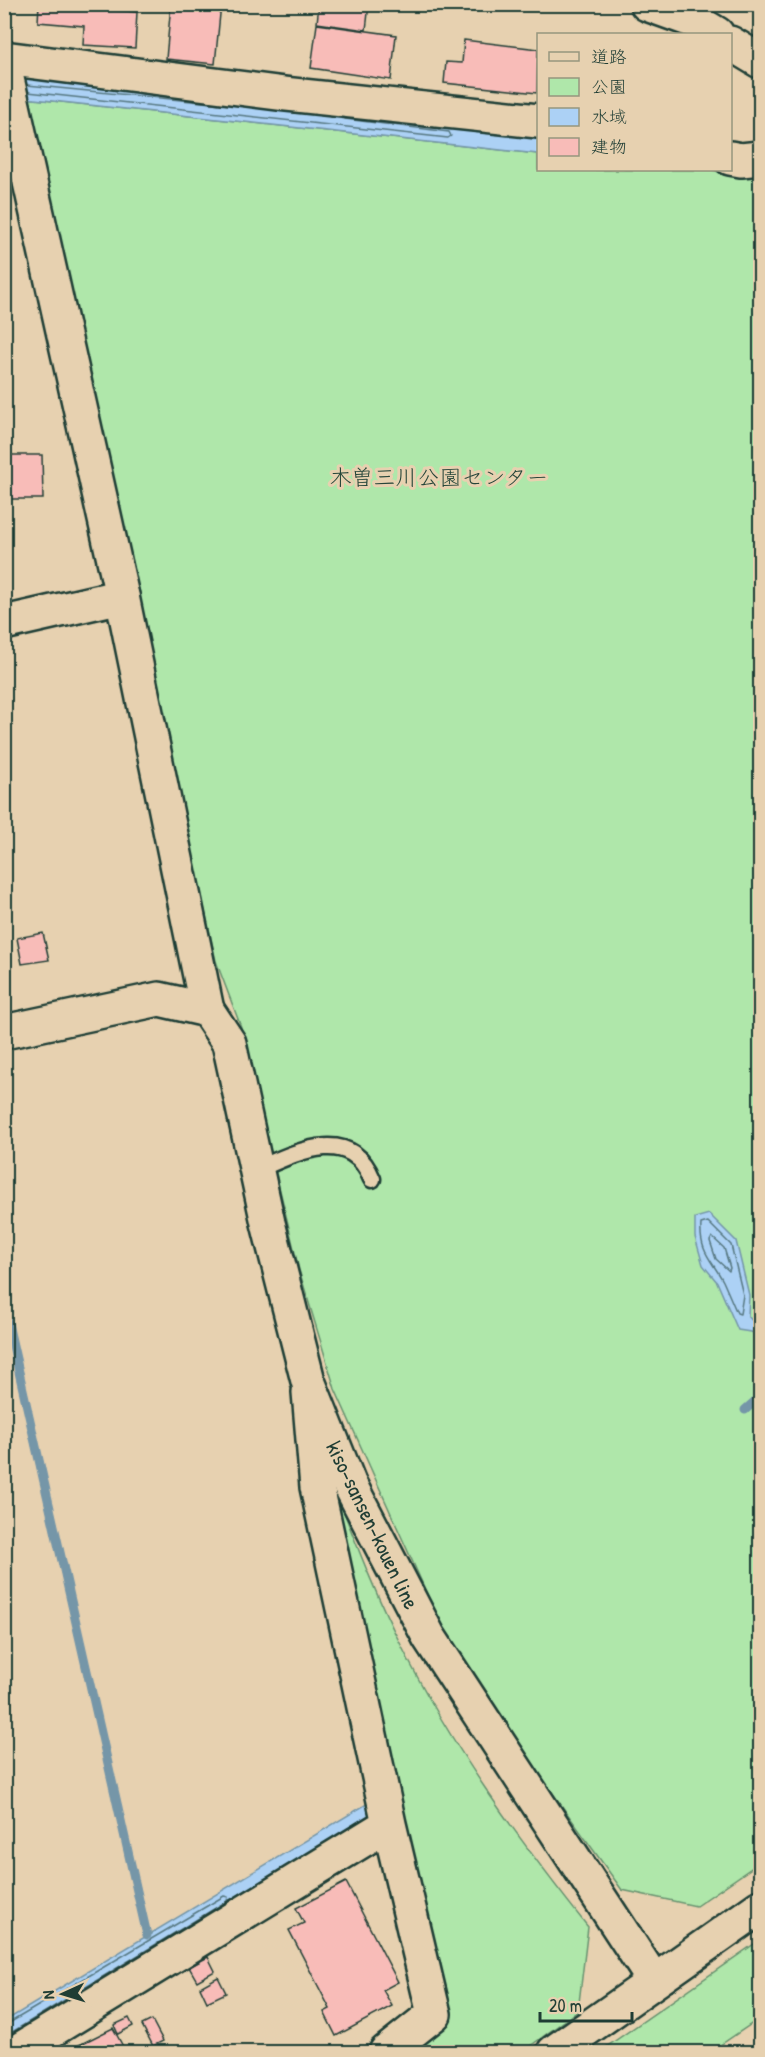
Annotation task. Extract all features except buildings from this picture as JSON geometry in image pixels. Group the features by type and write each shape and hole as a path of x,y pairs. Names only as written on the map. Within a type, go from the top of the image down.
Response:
{"street":[{"path":"647,4 697,22 715,33"},
{"path":"732,44 760,61"},
{"path":"4,1032 159,999 207,1010 122,596 5,64 537,121"},
{"path":"732,158 760,158"},
{"path":"4,623 122,596"},
{"name":"kiso-sansen-kouen line","path":"207,1010 229,1043 256,1170 308,1381 349,1483 429,1637 654,1981"},
{"path":"308,1381 317,1487 389,1824 434,2014 386,2052"},
{"path":"16,2052 389,1824"},
{"path":"554,2052 760,1907"}],"lane":[{"path":"256,1170 296,1152 319,1146 335,1147 349,1151 366,1163 372,1179"}],"green space":[{"name":"木曽三川公園センター","path":"25,98 537,154 537,171 717,171 760,178 760,1862 696,1906 622,1890 491,1707 437,1616 335,1389 299,1270 241,1027 216,961"},
{"path":"333,1484 365,1565 400,1643 441,1718 511,1825 588,1927 578,2011 522,2052 399,2052 447,2017"},
{"path":"760,1940 760,2018 710,2052 599,2052"}],"water":[{"path":"5,76 283,104 537,138 537,154 25,98"},
{"path":"709,1214 736,1241 749,1295 748,1316 755,1324 757,1333 738,1330 717,1282 703,1265 695,1237 695,1218"},
{"path":"370,1802 371,1820 5,2044 5,2021"}],"waterway":[{"path":"4,1306 147,1935"},
{"path":"745,1410 760,1397"}]}
